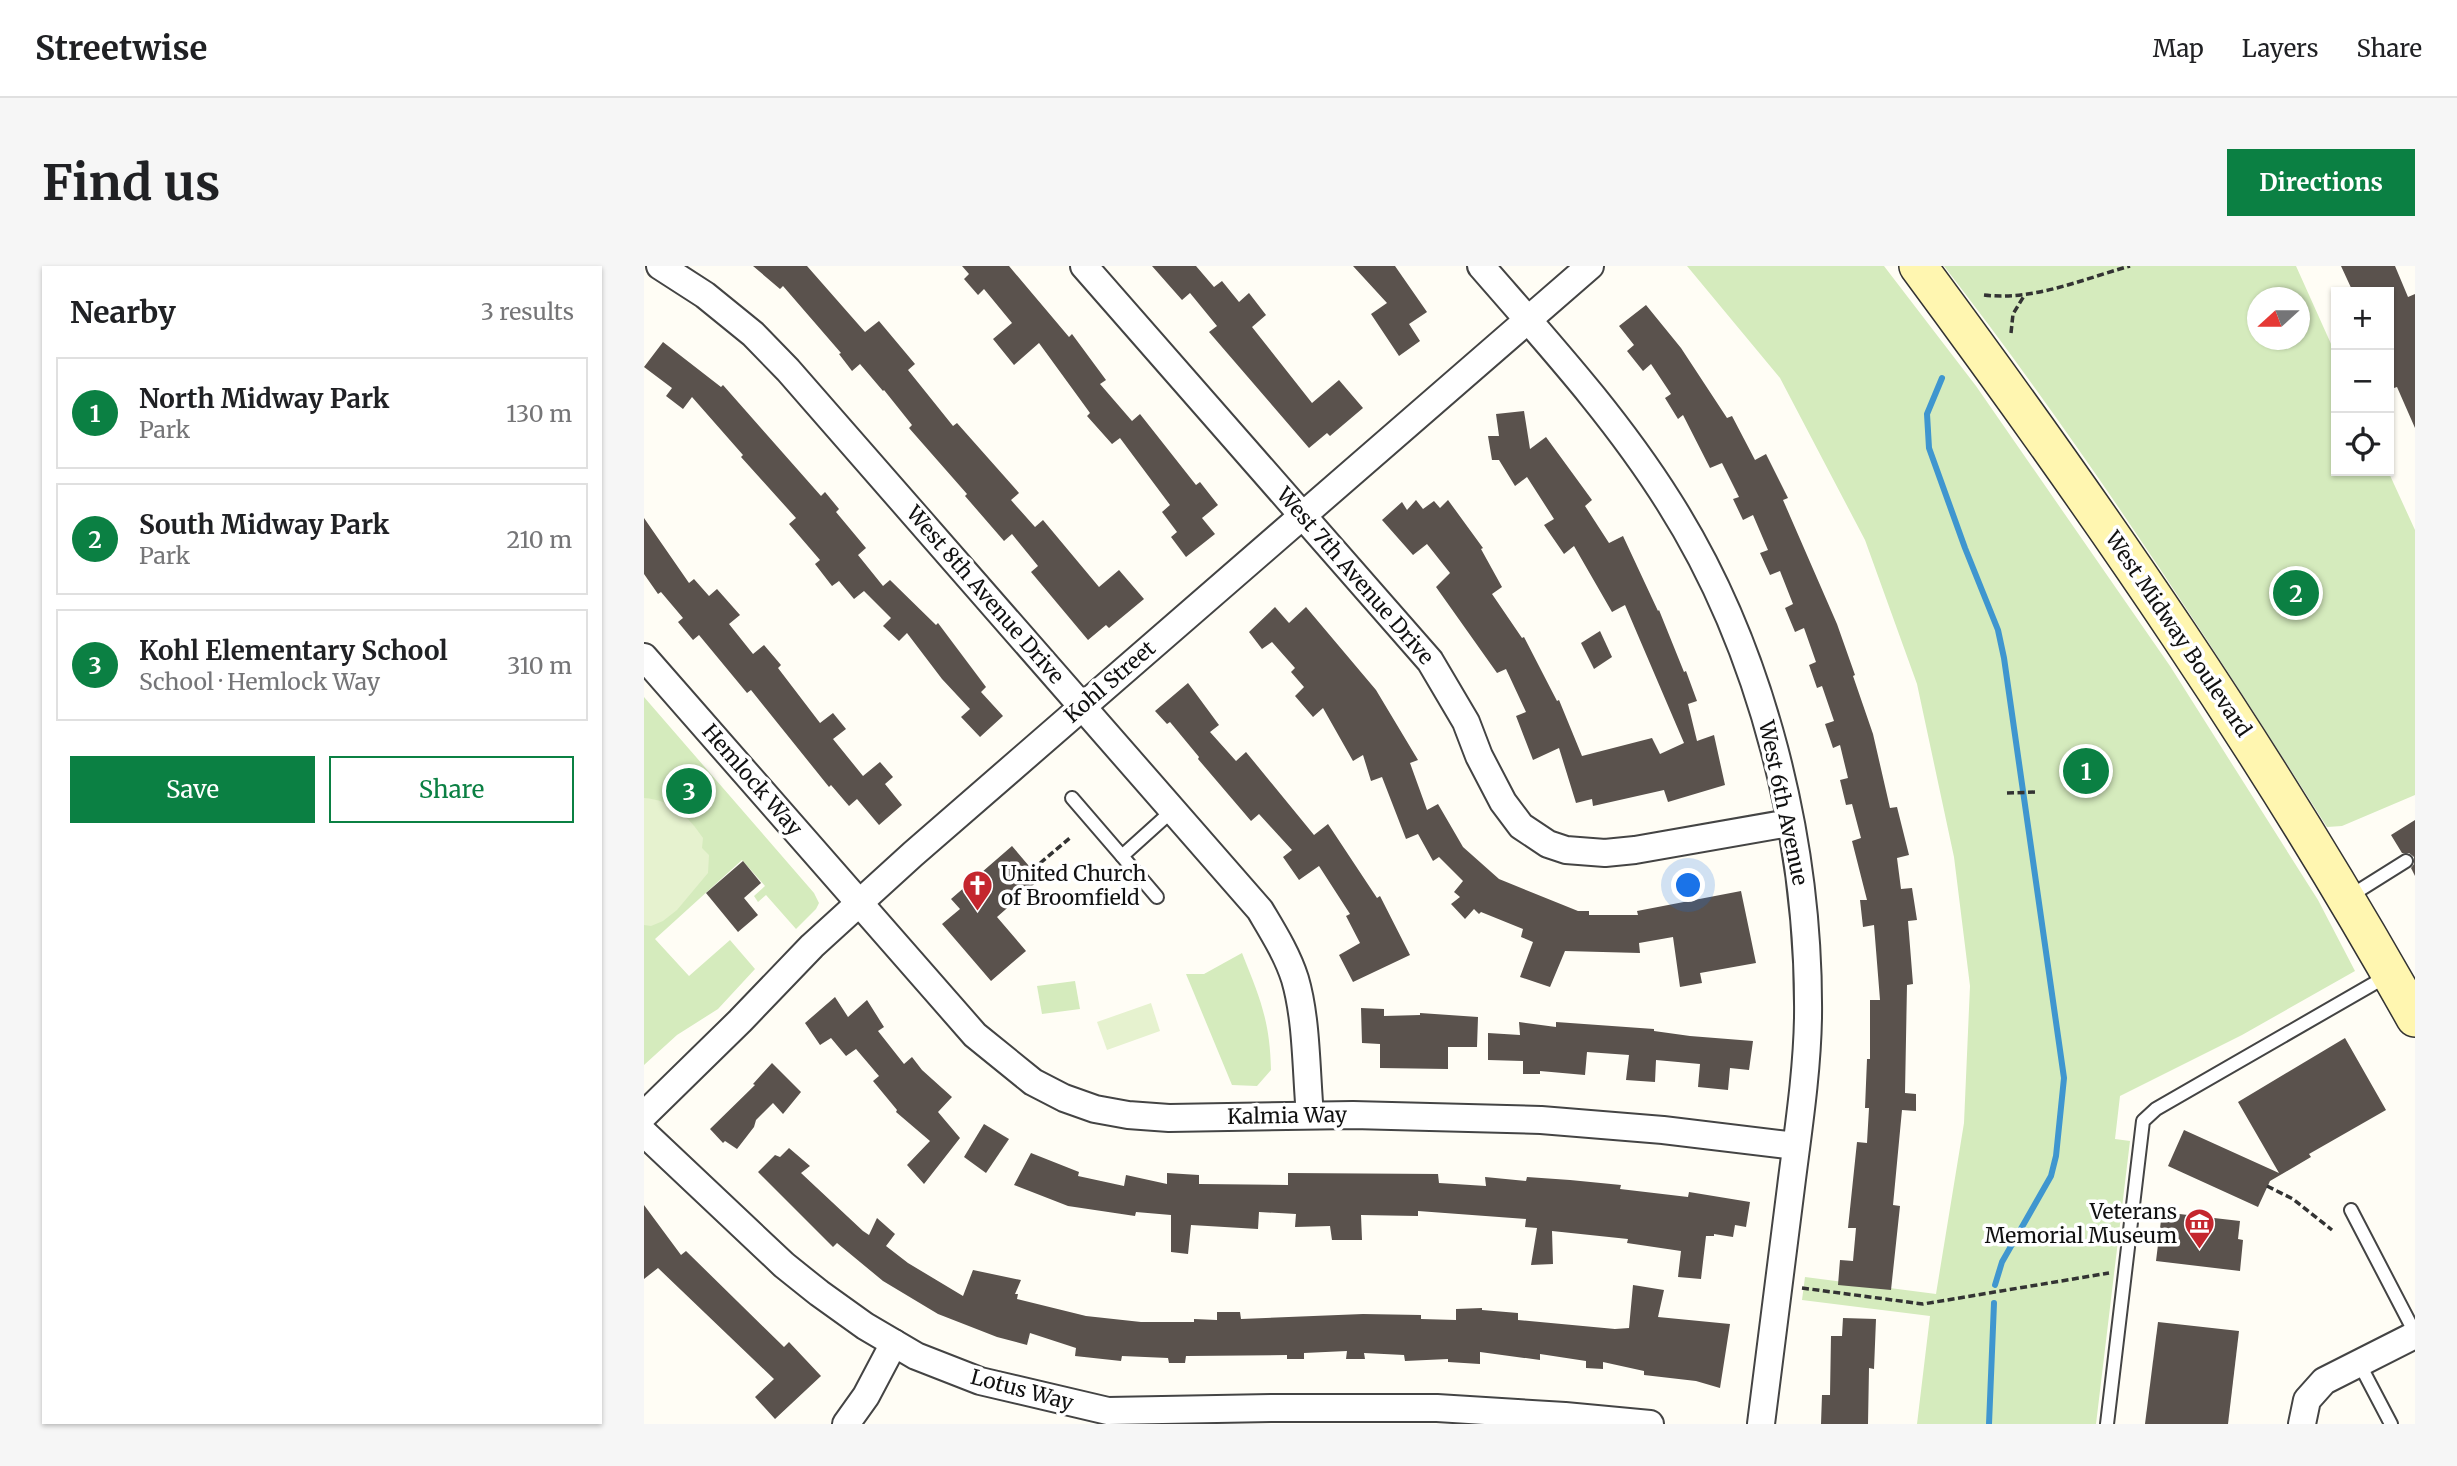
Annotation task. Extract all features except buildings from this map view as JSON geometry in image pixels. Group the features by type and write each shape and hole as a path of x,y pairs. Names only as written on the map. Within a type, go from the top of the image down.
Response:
{"main road":[{"name":"West Midway Boulevard","path":"1918,266 2016,399 2187,644 2283,792 2414,1012"}],"street":[{"name":"West 8th Avenue Drive","path":"660,266 705,295 752,334 788,370 1260,910 1279,941 1300,1000 1310,1115"},
{"name":"West 7th Avenue Drive","path":"1084,266 1430,661 1466,722 1479,756 1503,802 1521,826 1531,834 1566,850 1605,853 1789,823"},
{"name":"West 6th Avenue","path":"1481,266 1574,372 1634,448 1670,503 1699,552 1728,614 1754,680 1777,758 1801,891 1808,1020 1796,1146 1761,1424"},
{"name":"Kohl Street","path":"644,1115 812,946 1082,706 1590,266"},
{"name":"Hemlock Way","path":"644,657 860,903"},
{"name":"Kalmia Way","path":"860,903 975,1035 1033,1082 1064,1098 1095,1109 1169,1118 1310,1115 1454,1116 1541,1120 1663,1130 1796,1146"},
{"name":"Lotus Way","path":"644,1133 785,1265 865,1326 916,1356 979,1381 1108,1411 1411,1408 1565,1416 1650,1424"},
{"path":"2305,1419 2317,1387 2415,1334"},
{"path":"846,1424 866,1396 894,1343"}],"lane":[{"path":"1072,798 1157,897"},
{"path":"1122,856 1173,810"},
{"path":"2346,898 2406,861"},
{"path":"2107,1424 2143,1121 2156,1109 2390,974"},
{"path":"2351,1210 2415,1334"},
{"path":"2359,1363 2391,1424"}],"path":[{"path":"1984,295 2003,298 2024,296 2130,266"},
{"path":"2011,333 2014,314 2024,296"},
{"path":"2007,793 2034,792"},
{"path":"1032,870 1071,837"},
{"path":"2267,1186 2293,1199 2332,1230"},
{"path":"1779,1284 1923,1304 2125,1271"}],"green space":[{"path":"1687,266 1884,266 1976,386 2170,666 2318,900 2355,971 2242,1035 2120,1096 2115,1139 2130,1141 2096,1424 1917,1424 1930,1316 1802,1300 1805,1277 1936,1294 1964,1123 1970,986 1954,857 1917,684 1865,540 1780,378"},
{"path":"1944,266 2296,266 2305,287 2247,287 2247,350 2310,350 2310,297 2331,344 2331,476 2390,476 2415,530 2415,795 2342,826 2327,827 2142,542 2045,403"},
{"path":"644,697 814,893 819,903 796,929 766,895 758,902 754,896 765,886 742,860 655,939 689,976 730,940 755,969 718,1009 677,1035 644,1065"},
{"path":"644,798 663,802 685,816 703,838 702,848 709,855 708,873 677,910 651,926 644,925"},
{"path":"1242,953 1259,997 1269,1037 1271,1070 1257,1086 1232,1085 1186,974 1204,974"},
{"path":"1075,981 1080,1009 1042,1014 1037,986"},
{"path":"1151,1003 1160,1031 1107,1050 1097,1022"}],"waterway":[{"path":"1942,378 1927,414 1929,448 1998,630 2064,1078 2056,1156 2051,1176 2002,1262 1995,1285"},
{"path":"1989,1424 1994,1303"}],"place":[{"name":"South Midway Park","path":"2296,593"},
{"name":"North Midway Park","path":"2086,771"},
{"name":"Kohl Elementary School","path":"689,791"},
{"name":"United Church of Broomfield","path":"978,913"},
{"name":"Veterans Memorial Museum","path":"2200,1251"}]}
